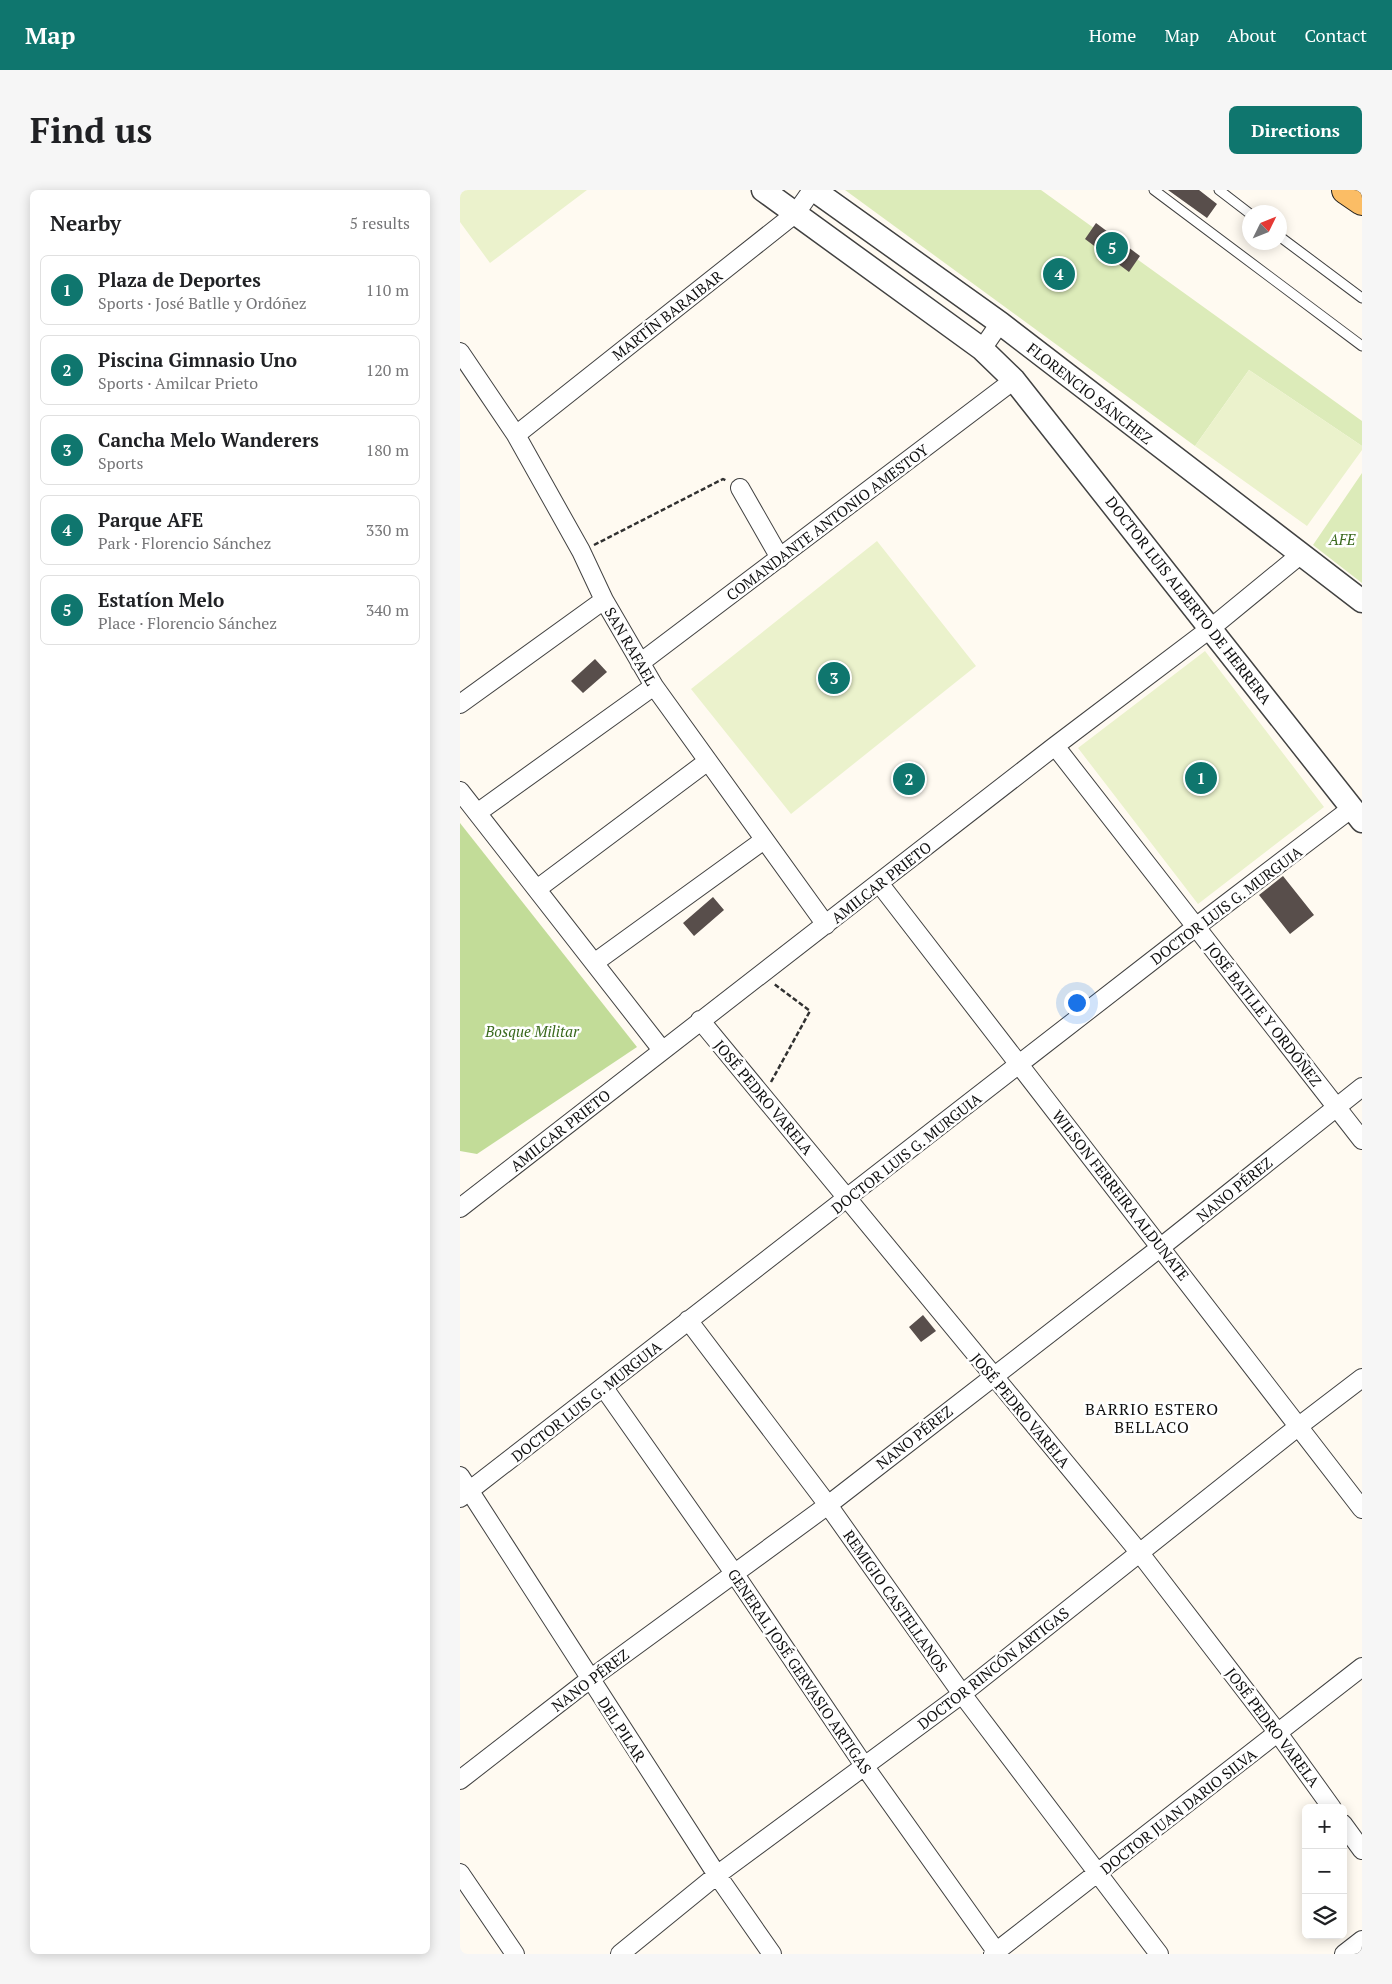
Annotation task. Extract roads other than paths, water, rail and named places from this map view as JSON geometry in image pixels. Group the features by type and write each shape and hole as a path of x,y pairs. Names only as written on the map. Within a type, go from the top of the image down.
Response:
{"main road":[{"path":"1346,190 1362,201"}],"street":[{"path":"763,190 982,349 1014,380"},
{"name":"MARTÍN BARAIBAR","path":"516,435 796,213 813,190"},
{"name":"FLORENCIO SÁNCHEZ","path":"813,190 1000,323 1362,601"},
{"path":"982,349 1000,323"},
{"name":"SAN RAFAEL","path":"460,352 516,435 582,551 604,600 654,686 826,925"},
{"name":"COMANDANTE ANTONIO AMESTOY","path":"640,663 1014,380"},
{"name":"DOCTOR LUIS ALBERTO DE HERRERA","path":"1014,380 1357,814"},
{"path":"740,488 780,558"},
{"name":"AMILCAR PRIETO","path":"460,1208 700,1020 1211,628 1300,555"},
{"path":"460,704 604,600"},
{"path":"477,813 654,686"},
{"name":"JOSÉ BATLLE Y ORDÓÑEZ","path":"1055,746 1362,1140"},
{"path":"537,889 708,762"},
{"path":"460,791 662,1050"},
{"name":"DOCTOR LUIS G. MURGUIA","path":"465,1495 1197,926 1357,814"},
{"path":"594,963 764,840"},
{"name":"WILSON FERREIRA ALDUNATE","path":"880,883 1362,1509"},
{"name":"JOSÉ PEDRO VARELA","path":"700,1020 849,1198 1139,1552 1278,1732 1329,1804"},
{"name":"NANO PÉREZ","path":"460,1780 590,1679 828,1505 1161,1247 1362,1087"},
{"name":"REMIGIO CASTELLANOS","path":"688,1320 828,1505 962,1694 1159,1954"},
{"name":"DOCTOR RINCÓN ARTIGAS","path":"620,1954 717,1875 962,1694 1139,1552 1362,1378"},
{"name":"GENERAL JOSÉ GERVASIO ARTIGAS","path":"604,1388 734,1573 865,1767 996,1953"},
{"name":"DEL PILAR","path":"460,1476 465,1495 590,1679 717,1875 772,1954"},
{"name":"DOCTOR JUAN DARIO SILVA","path":"996,1953 1362,1666"},
{"path":"1347,1829 1362,1850"},
{"path":"460,1874 515,1954"},
{"path":"1344,1954 1362,1940"}],"lane":[{"path":"1154,190 1362,346"},
{"path":"1219,190 1242,207"},
{"path":"1287,241 1362,298"}],"place":[{"name":"Estatíon Melo","path":"1112,248"},
{"name":"Parque AFE","path":"1059,274"},
{"name":"Cancha Melo Wanderers","path":"834,678"},
{"name":"Plaza de Deportes","path":"1201,778"},
{"name":"Piscina Gimnasio Uno","path":"909,779"}],"district":[{"name":"BARRIO ESTERO BELLACO","path":"1152,1418"}],"park label":[{"name":"AFE","path":"1342,539"},
{"name":"Bosque Militar","path":"532,1031"}]}
